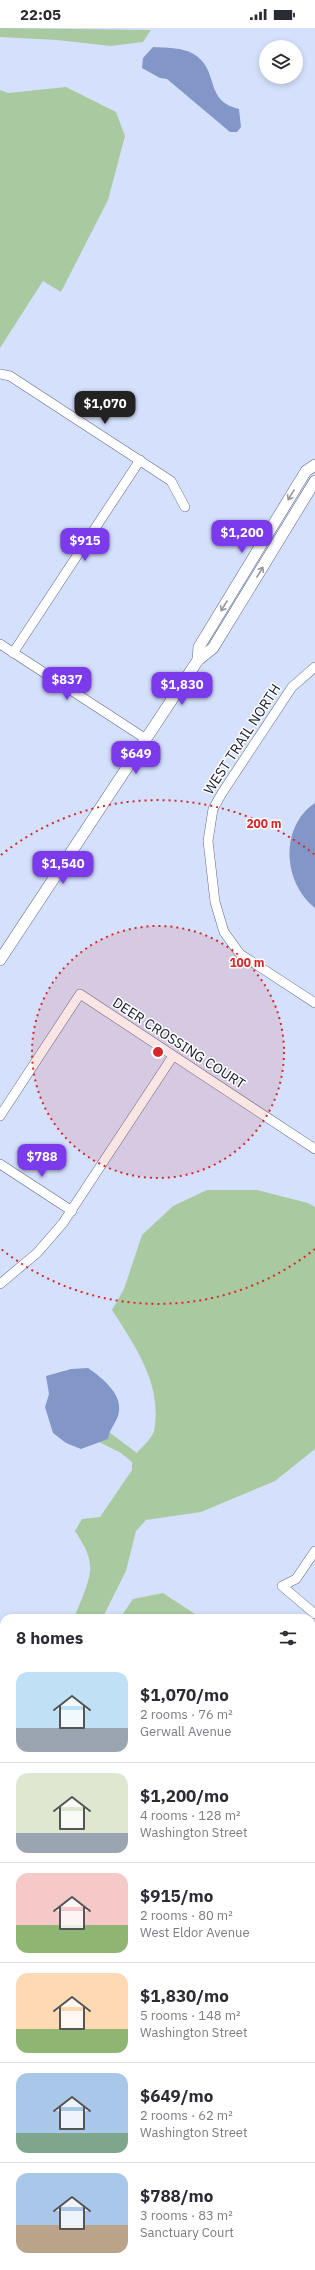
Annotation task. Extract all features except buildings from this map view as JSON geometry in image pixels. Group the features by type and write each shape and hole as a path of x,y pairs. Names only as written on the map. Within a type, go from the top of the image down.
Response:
{"main road":[{"path":"198,660 199,646 306,471 315,465"},
{"path":"0,960 198,660 213,648 315,482"}],"street":[{"path":"0,374 10,376 171,481 185,507"},
{"path":"13,653 140,460"},
{"path":"0,644 146,739"},
{"name":"WEST TRAIL NORTH","path":"315,668 292,687 222,793 213,809 208,841 214,902 224,932 240,954 315,1003"},
{"name":"DEER CROSSING COURT","path":"0,1116 80,994 315,1149"},
{"path":"0,1284 52,1239 72,1211 173,1056"},
{"path":"0,1164 72,1211"},
{"path":"315,1551 296,1579 282,1586 315,1614"}],"green space":[{"path":"0,28 151,30 143,42 111,46 57,40 0,37"},
{"path":"66,87 116,112 125,136 108,200 61,292 43,281 0,348 0,90 8,93"},
{"path":"207,1190 257,1190 308,1203 315,1207 315,1449 275,1481 201,1512 146,1520 136,1531 126,1571 104,1614 76,1614 85,1592 89,1577 90,1565 87,1551 75,1531 82,1519 100,1517 132,1470 132,1462 121,1453 99,1442 108,1439 109,1432 137,1453 154,1431 156,1414 151,1382 138,1352 112,1310 124,1289 142,1235 173,1206"},
{"path":"163,1593 195,1614 123,1614 133,1599"}],"water":[{"path":"153,47 188,51 198,57 204,64 221,100 228,105 239,109 241,127 237,132 230,132 167,79 160,78 142,68 143,58"},
{"path":"315,803 315,908 304,897 296,884 291,870 290,855 291,840 295,826 303,813"},
{"path":"88,1368 111,1388 118,1401 119,1408 118,1416 108,1439 81,1449 66,1443 53,1433 45,1407 49,1394 46,1376 71,1369"}]}
